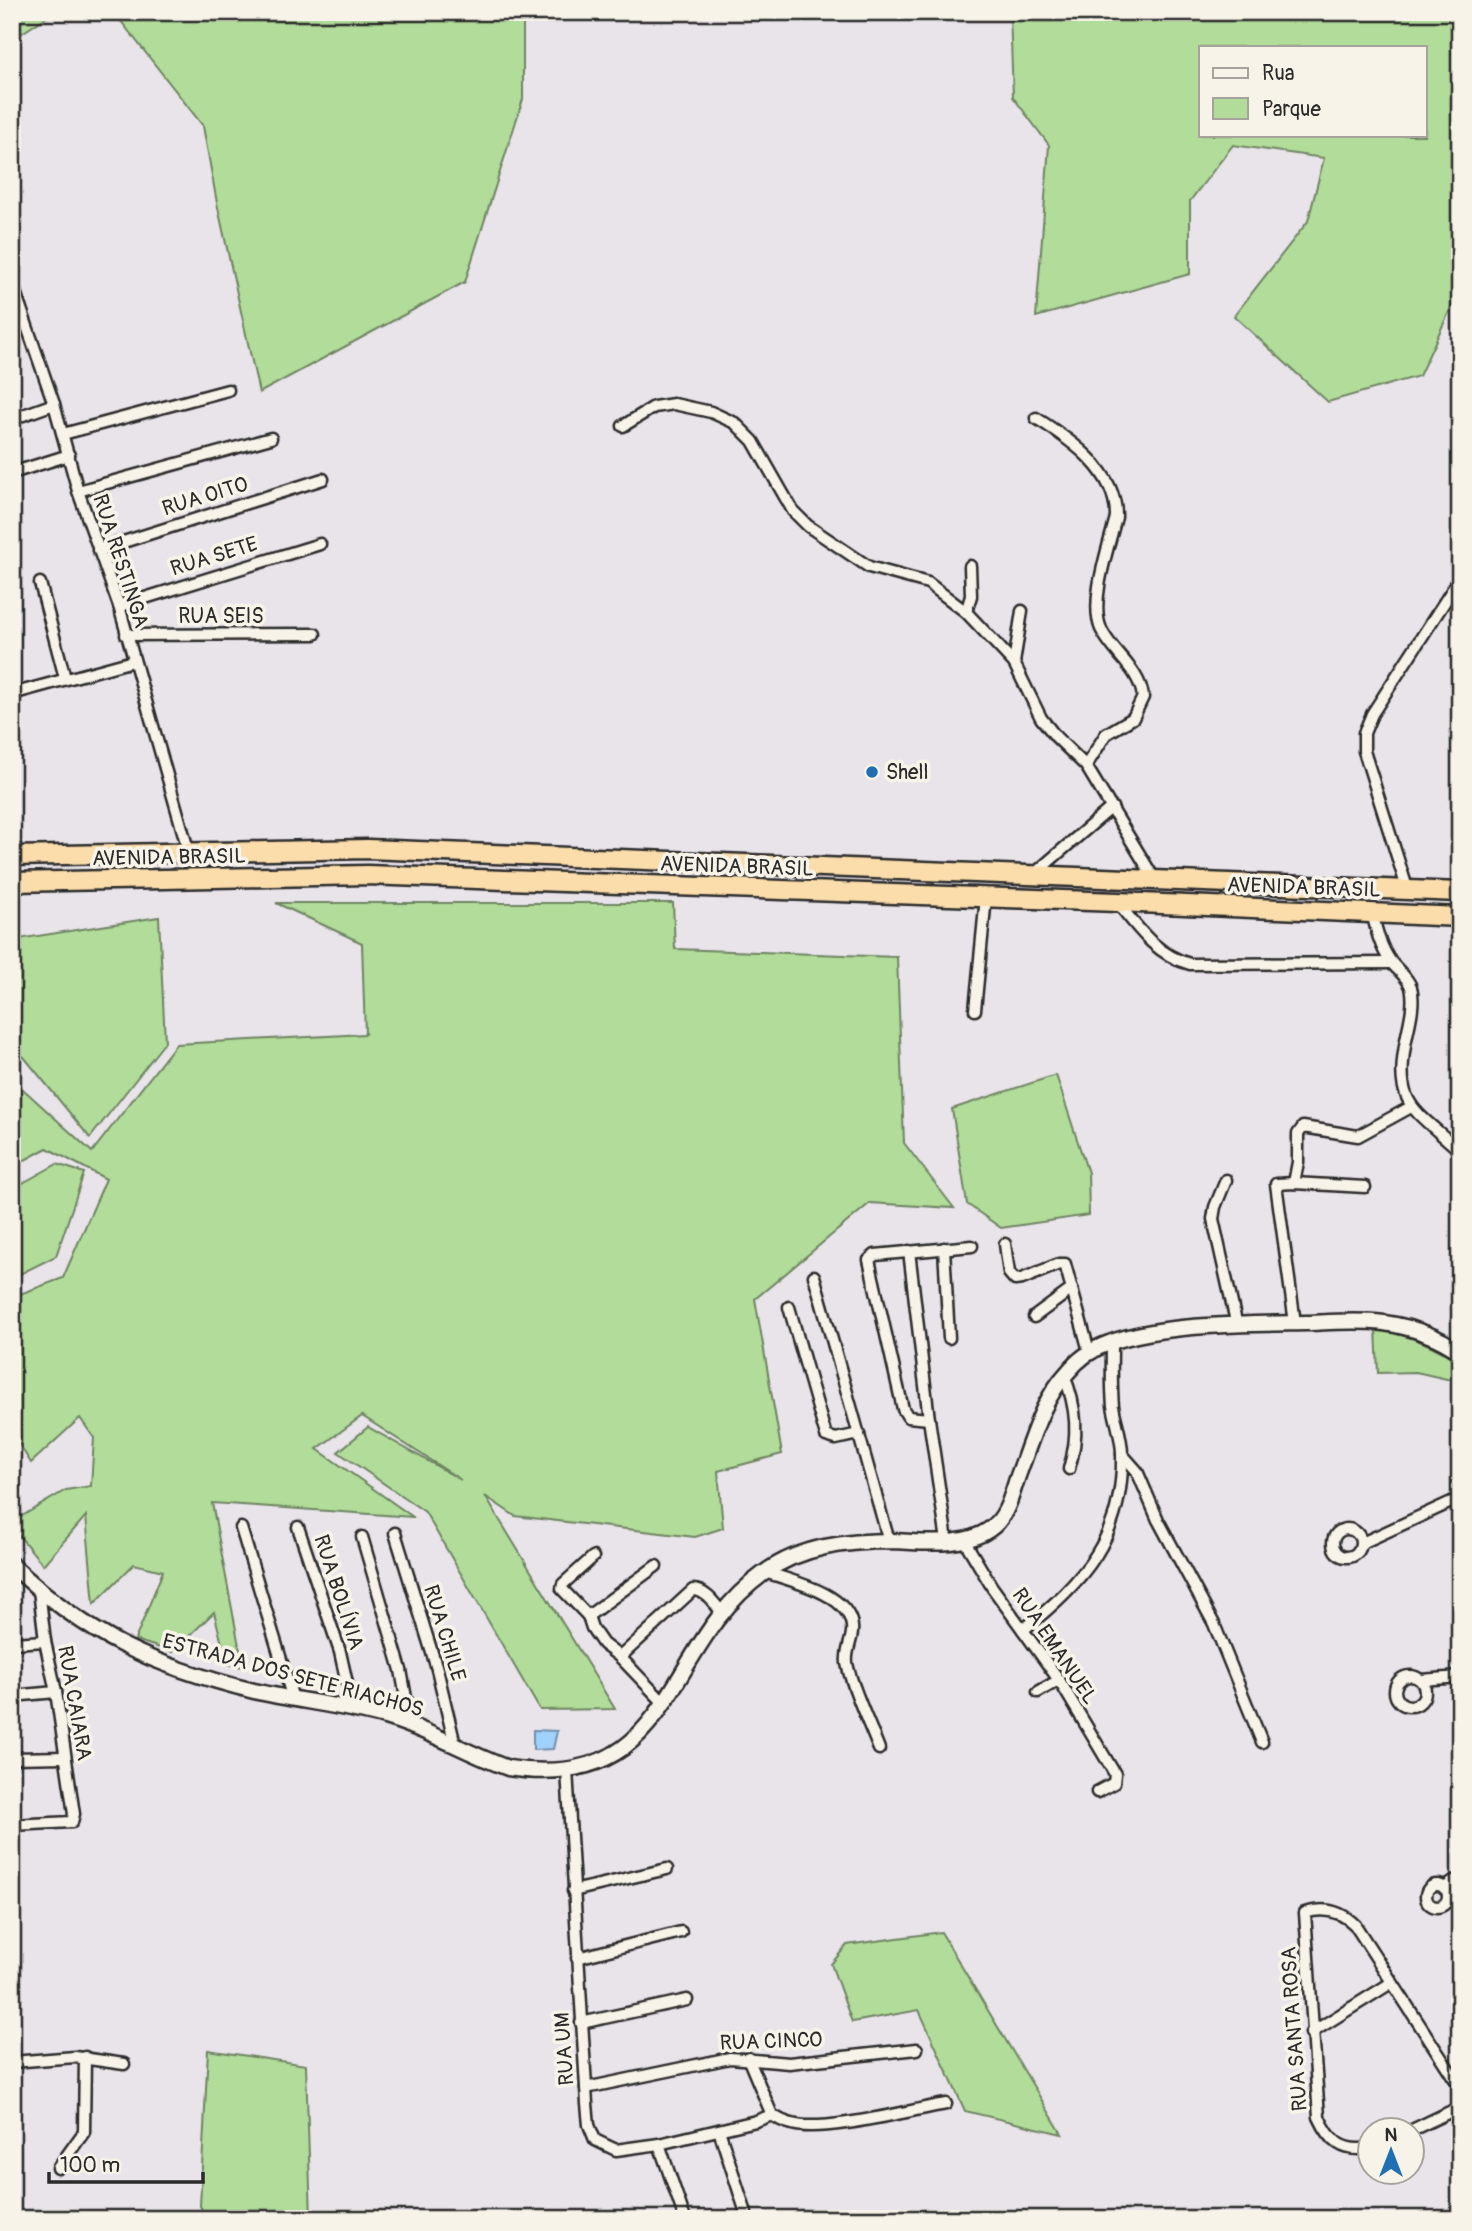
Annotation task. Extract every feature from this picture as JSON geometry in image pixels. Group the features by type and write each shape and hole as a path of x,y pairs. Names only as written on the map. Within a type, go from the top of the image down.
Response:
{"highway":[{"name":"AVENIDA BRASIL","path":"12,856 368,849 1460,892"},
{"name":"AVENIDA BRASIL","path":"12,882 367,875 1460,917"}],"street":[{"name":"RUA RESTINGA","path":"12,283 64,434 78,491 119,606 188,853"},
{"path":"64,434 228,390"},
{"path":"12,419 54,404"},
{"path":"623,426 654,407 674,404 711,412 734,423 752,441 793,510 808,527 869,567 928,583 966,612 1014,663 1048,728 1086,766 1156,880"},
{"path":"1036,418 1076,446 1095,466 1111,487 1116,507 1116,517 1100,580 1099,620 1103,632 1136,677 1143,697 1133,718 1106,734 1086,766"},
{"path":"78,491 271,438"},
{"path":"12,473 69,455"},
{"name":"RUA OITO","path":"98,550 323,479"},
{"name":"RUA SETE","path":"119,606 320,544"},
{"path":"966,612 971,596 970,566"},
{"path":"1406,888 1364,751 1364,733 1373,714 1460,578"},
{"path":"40,583 65,678"},
{"path":"1014,663 1022,611"},
{"name":"RUA SEIS","path":"126,635 315,634"},
{"path":"12,694 133,661"},
{"path":"1033,874 1112,807"},
{"path":"975,1010 986,897"},
{"path":"1117,902 1151,942 1167,955 1190,964 1392,963"},
{"path":"1372,912 1382,948 1411,988 1410,1020 1404,1047 1402,1076 1404,1093 1411,1107 1429,1126 1460,1151"},
{"path":"1294,1182 1298,1162 1298,1134 1303,1127 1357,1136 1411,1107"},
{"path":"1226,1180 1213,1219 1237,1326"},
{"path":"1295,1323 1276,1186 1279,1182 1294,1182 1365,1187"},
{"path":"1005,1244 1009,1273 1015,1280 1059,1264 1066,1266 1089,1351"},
{"path":"929,1419 908,1417 904,1409 869,1260 875,1255 972,1245"},
{"path":"944,1248 949,1338"},
{"path":"909,1251 947,1541"},
{"path":"814,1276 889,1541"},
{"path":"1034,1317 1072,1289"},
{"path":"789,1307 827,1436 836,1439 859,1434"},
{"name":"ESTRADA DOS SETE RIACHOS","path":"12,1565 39,1590 99,1634 153,1661 254,1691 353,1710 411,1726 508,1768 529,1771 567,1770 612,1756 643,1732 723,1614 745,1588 765,1572 792,1557 821,1547 889,1541 964,1540 990,1529 1004,1513 1043,1409 1064,1375 1089,1351 1112,1341 1154,1332 1359,1321 1408,1328 1450,1344 1460,1352"},
{"path":"1023,1630 1050,1609 1097,1556 1112,1528 1118,1509 1122,1454 1113,1401 1112,1341"},
{"path":"1064,1375 1077,1420 1075,1450 1069,1469"},
{"path":"1122,1454 1137,1471 1158,1520 1214,1624 1262,1742"},
{"path":"1362,1543 1460,1498"},
{"name":"RUA BOLÍVIA","path":"298,1527 340,1652 353,1710"},
{"path":"241,1528 293,1699"},
{"name":"RUA CHILE","path":"395,1533 438,1669 455,1745"},
{"path":"362,1537 401,1670 411,1726"},
{"name":"RUA EMANUEL","path":"964,1540 981,1571 1059,1680 1115,1774 1114,1783 1097,1793"},
{"path":"593,1557 563,1584 562,1589 588,1616 592,1628 603,1644 620,1657 663,1702"},
{"path":"588,1616 656,1566"},
{"path":"765,1572 817,1591 844,1607 852,1626 846,1661 879,1749"},
{"name":"RUA CAIARA","path":"12,1825 72,1822 74,1808 56,1692 45,1641 39,1590"},
{"path":"620,1657 693,1590 700,1590 723,1614"},
{"path":"12,1643 45,1641"},
{"path":"1421,1680 1460,1677"},
{"path":"1038,1692 1059,1680"},
{"path":"12,1696 56,1692"},
{"path":"12,1758 65,1757"},
{"name":"RUA UM","path":"567,1770 581,2023 589,2124 595,2140 616,2150 659,2144 755,2122 772,2115"},
{"path":"573,1891 667,1869"},
{"path":"1444,1888 1460,1878"},
{"name":"RUA SANTA ROSA","path":"1356,2147 1334,2142 1319,2117 1311,2033 1305,1913 1323,1910 1348,1918 1391,1983"},
{"path":"577,1958 681,1931"},
{"path":"1311,2033 1391,1983 1460,2087"},
{"path":"581,2023 687,2000"},
{"name":"RUA CINCO","path":"586,2088 730,2058 789,2063 916,2049"},
{"path":"12,2062 85,2057 124,2064"},
{"path":"58,2168 83,2135 85,2057"},
{"path":"748,2059 772,2115 793,2125 811,2127 946,2104"},
{"path":"1426,2123 1460,2107"},
{"path":"719,2130 746,2213"},
{"path":"659,2144 685,2219"}],"green space":[{"path":"12,12 54,12 13,39"},
{"path":"103,12 523,12 523,99 465,282 259,393 217,203 203,126 120,20"},
{"path":"1010,12 1460,12 1460,289 1419,376 1328,402 1234,316 1308,221 1324,158 1233,145 1190,201 1190,274 1036,317 1049,145 1013,97"},
{"path":"276,903 673,903 675,949 897,957 904,1143 954,1208 870,1203 755,1299 782,1454 718,1471 723,1528 695,1537 515,1516 485,1496 615,1709 540,1710 425,1512 338,1452 368,1427 461,1480 362,1416 317,1449 413,1517 212,1503 243,1667 227,1664 214,1612 173,1652 135,1640 163,1571 134,1564 94,1604 86,1516 43,1565 12,1527 12,1522 66,1490 91,1486 94,1438 80,1418 31,1463 12,1433 12,1297 63,1278 106,1179 47,1148 12,1167 12,1079 92,1152 176,1044 365,1034 362,943"},
{"path":"159,917 165,1042 90,1138 24,1057 12,1055 12,940"},
{"path":"1056,1075 1088,1173 1089,1215 1001,1228 967,1204 952,1109"},
{"path":"57,1164 84,1173 56,1256 12,1278 12,1189"},
{"path":"1376,1328 1420,1342 1451,1357 1460,1364 1460,1382 1416,1372 1378,1373"},
{"path":"941,1932 1062,2134 965,2111 919,2010 852,2022 831,1964 847,1945"},
{"path":"208,2050 306,2065 311,2219 207,2219 200,2206"}],"water":[{"path":"533,1730 557,1731 553,1749 533,1750"}],"place":[{"name":"Shell","path":"872,772"}]}
